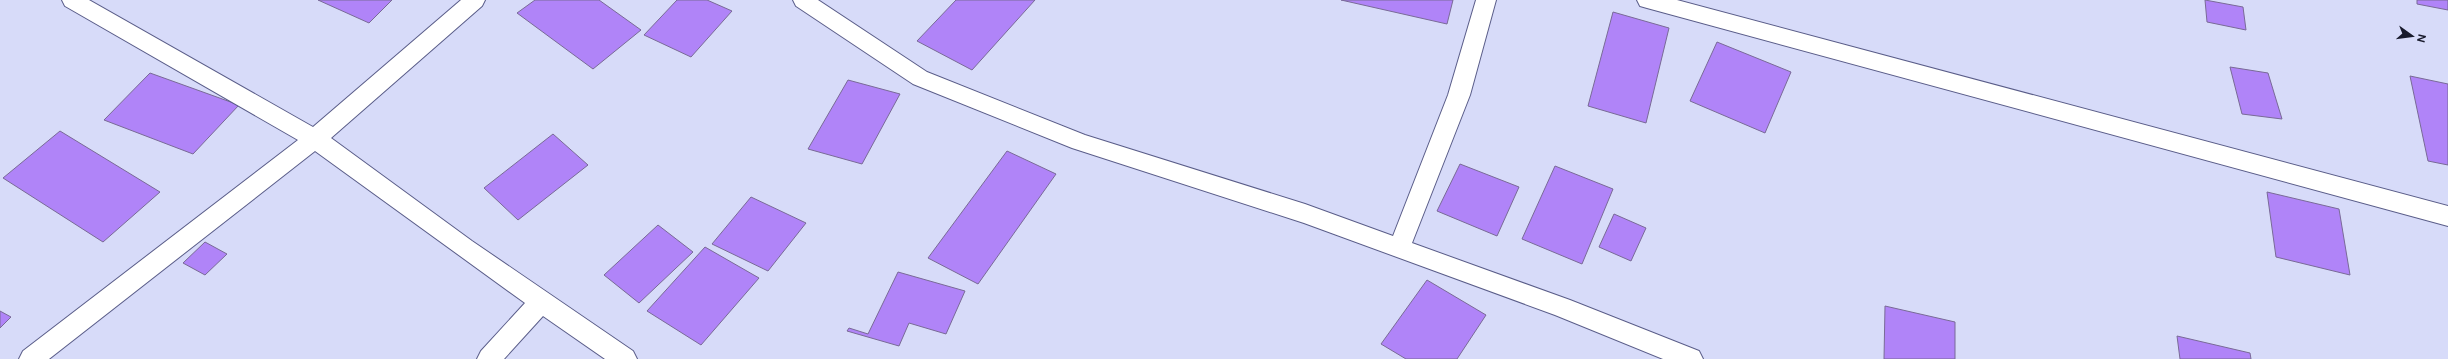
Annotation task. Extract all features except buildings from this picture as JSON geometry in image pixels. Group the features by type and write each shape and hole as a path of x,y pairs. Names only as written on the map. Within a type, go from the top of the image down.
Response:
{"street":[{"path":"72,0 315,139 541,301 625,359"},
{"path":"31,359 315,139 475,0"},
{"path":"803,0 920,78 1080,142 1305,214 1562,307 1690,359"},
{"path":"1399,248 1459,95 1486,0"},
{"path":"1647,0 1934,76 2448,216"},
{"path":"488,359 541,301"}]}
